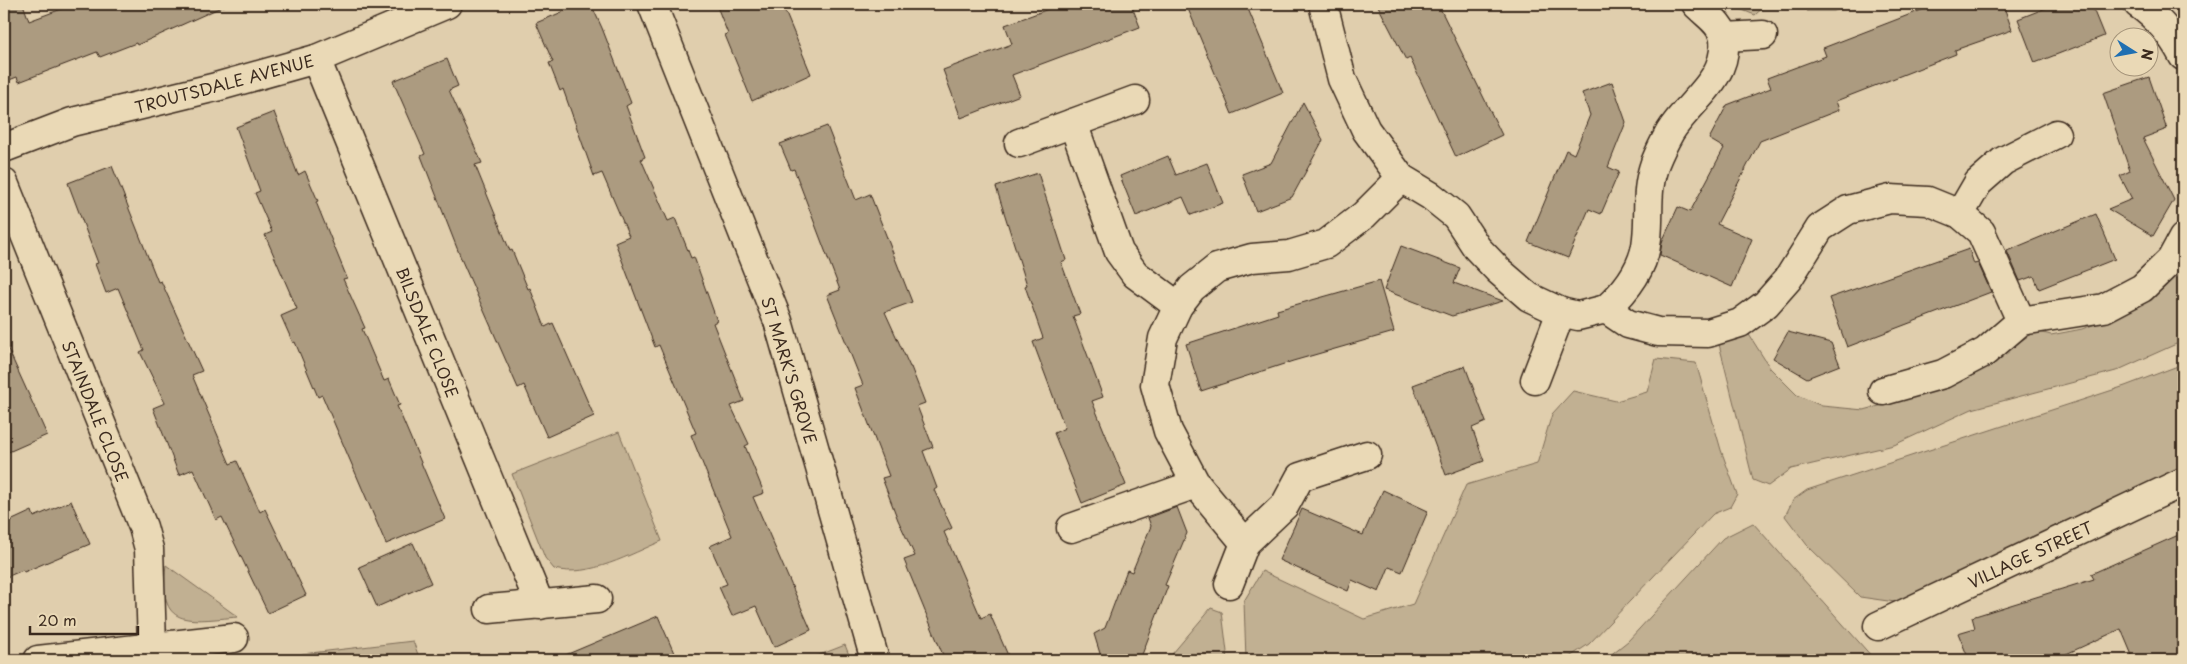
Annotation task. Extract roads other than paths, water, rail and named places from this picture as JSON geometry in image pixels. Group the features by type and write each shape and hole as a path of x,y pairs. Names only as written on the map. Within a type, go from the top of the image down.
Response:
{"street":[{"name":"ST MARK'S GROVE","path":"652,4 778,321 875,660"},
{"path":"1323,4 1342,79 1366,130 1401,178 1431,196 1456,216 1477,248 1529,297 1560,312 1578,316 1606,309 1633,280 1643,258 1647,238 1646,202 1655,164 1670,131 1713,81 1722,58 1724,37 1712,17 1696,4"},
{"path":"2138,4 2148,11 2174,39 2183,56"},
{"name":"TROUTSDALE AVENUE","path":"4,148 72,122 216,88 316,59 442,5"},
{"path":"1724,37 1763,35"},
{"name":"BILSDALE CLOSE","path":"316,59 540,605"},
{"path":"1019,144 1136,100"},
{"path":"1074,123 1119,252 1135,274 1178,306"},
{"path":"1960,214 1978,183 2003,161 2056,134"},
{"path":"1245,543 1196,484 1168,431 1155,385 1163,338 1178,306 1192,288 1218,268 1252,258 1289,255 1326,244 1364,215 1401,178"},
{"name":"STAINDALE CLOSE","path":"4,183 143,527 149,549 152,646"},
{"path":"1606,309 1628,324 1658,332 1708,333 1740,323 1766,304 1788,279 1820,228 1848,210 1890,199 1928,201 1960,214 1981,232 2021,321"},
{"path":"1884,391 1952,369 1986,352 2021,321 2104,308 2142,288 2171,260 2183,238"},
{"path":"1535,380 1560,312"},
{"path":"1229,584 1245,543 1285,505 1300,476 1367,455"},
{"name":"VILLAGE STREET","path":"1878,626 2183,482"},
{"path":"1071,528 1196,484"},
{"path":"489,609 597,599"},
{"path":"38,660 234,638"}]}
